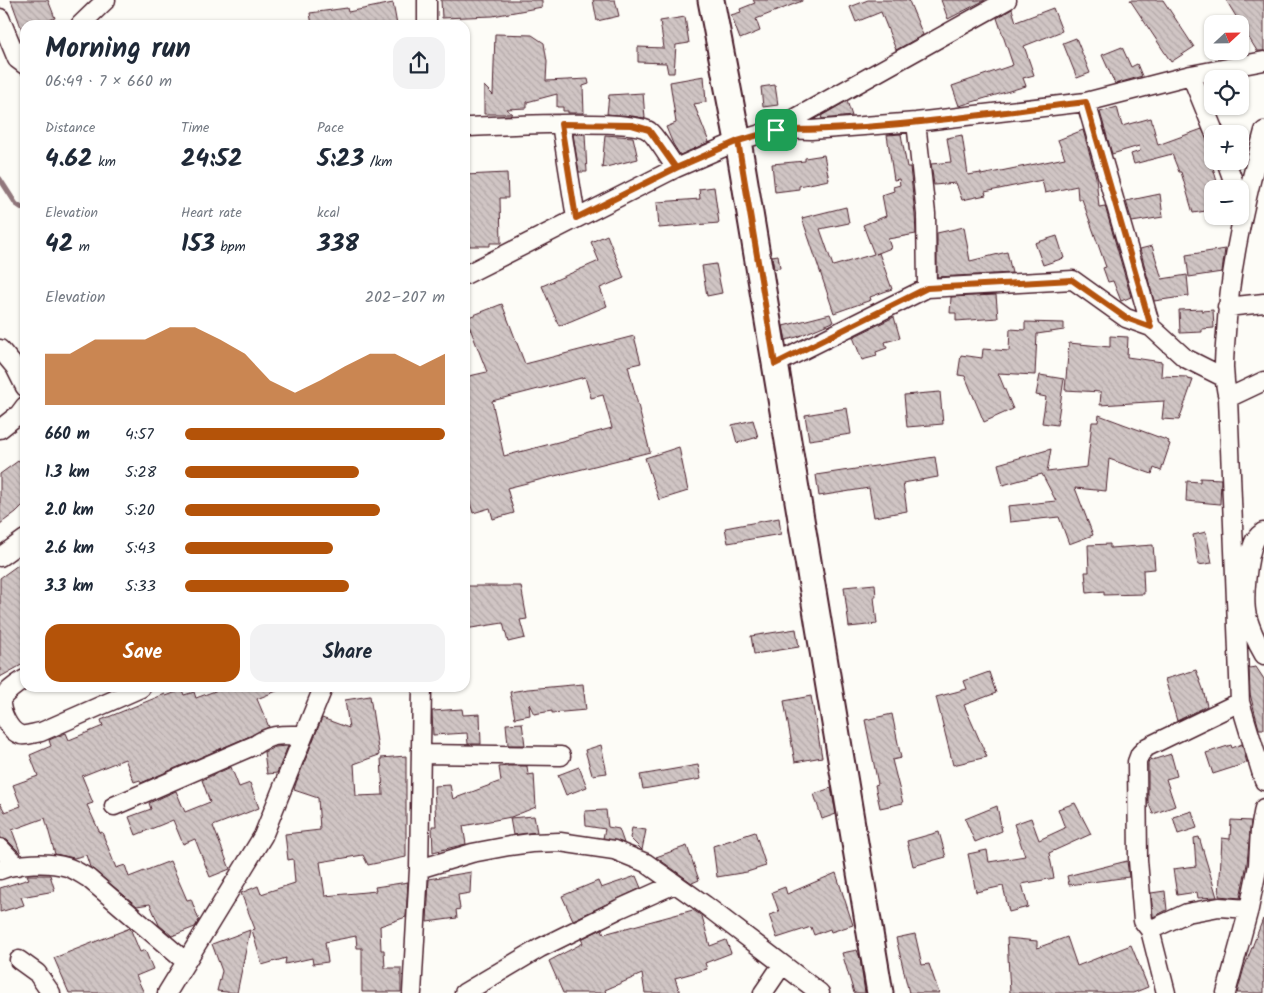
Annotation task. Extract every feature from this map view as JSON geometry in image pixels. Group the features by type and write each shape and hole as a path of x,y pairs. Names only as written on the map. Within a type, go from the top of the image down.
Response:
{"main road":[{"path":"711,0 738,141 880,993"}],"street":[{"path":"85,20 106,0"},
{"path":"427,0 427,20"},
{"path":"470,272 676,168 738,141 776,130 1008,0"},
{"path":"0,18 17,59 20,61"},
{"path":"776,130 811,130 916,122 1086,102 1191,74 1264,61"},
{"path":"1191,74 1211,125"},
{"path":"1086,102 1151,327"},
{"path":"916,122 926,214 927,288"},
{"path":"470,127 561,124 632,125 649,130 676,168"},
{"path":"561,124 576,218"},
{"path":"1249,180 1264,131"},
{"path":"1239,225 1227,307 1223,377 1228,398 1240,702 1264,781"},
{"path":"775,364 927,288 1072,280 1126,318 1151,327 1185,358 1223,377"},
{"path":"1227,307 1264,303"},
{"path":"0,349 15,367 20,377"},
{"path":"1228,398 1264,381"},
{"path":"0,429 20,413"},
{"path":"1263,532 1255,540 1248,562 1246,600 1247,615 1254,637 1264,655"},
{"path":"0,557 20,543"},
{"path":"20,682 0,699 0,709 4,720 19,735 40,732 132,692"},
{"path":"167,993 263,836 321,692"},
{"path":"412,993 420,869 422,692"},
{"path":"1166,993 1150,930 1143,921 1138,860 1137,762 1140,754 1147,747 1240,702"},
{"path":"114,806 255,745 266,737 303,735"},
{"path":"422,754 561,756"},
{"path":"1226,993 1249,909 1258,864 1260,830 1264,808"},
{"path":"420,869 508,846 560,842 614,850 646,863 820,993"},
{"path":"0,848 8,868 53,864 68,867 88,878 186,962"},
{"path":"464,993 540,948 675,884"},
{"path":"1150,930 1187,912 1219,907 1249,909"},
{"path":"19,960 37,973 51,993"},
{"path":"763,993 782,965"}],"building":[{"path":"11,0 48,0 55,18 50,20 20,20 20,25"},
{"path":"441,0 542,0 542,7 493,16 442,18"},
{"path":"593,0 615,0 619,16 597,21"},
{"path":"753,0 802,1 756,19 760,31 740,39 731,15 741,12 740,9 755,3"},
{"path":"868,0 911,0 909,1 923,35 896,50 881,12 856,22 850,7"},
{"path":"941,0 985,0 948,19"},
{"path":"1130,0 1163,0 1194,47 1171,62"},
{"path":"1226,0 1264,0 1264,51 1257,51 1249,38 1249,15 1235,15"},
{"path":"393,3 396,20 311,20 310,13 347,8 348,12"},
{"path":"1053,8 1062,31 1024,46 1034,75 1023,78 1026,86 959,106 952,86 1013,65 997,18 1012,9 1016,22"},
{"path":"685,17 689,43 676,45 674,73 668,73 666,63 638,62 638,47 664,48 660,21"},
{"path":"495,34 532,35 544,43 547,62 546,81 588,79 589,84 583,86 584,113 568,113 568,111 563,111 563,107 557,107 557,94 527,102 527,108 506,109 512,114 484,114 484,86 493,95"},
{"path":"1076,38 1090,73 1077,78 1063,43"},
{"path":"1122,47 1131,67 1137,64 1142,76 1115,84 1102,55"},
{"path":"704,76 706,102 694,104 709,142 680,155 666,127 676,123 670,82"},
{"path":"775,85 778,105 763,107 761,87"},
{"path":"643,93 645,118 607,114 609,95"},
{"path":"847,101 852,116 822,119 821,116"},
{"path":"1117,107 1122,126 1151,118 1158,145 1202,129 1204,133 1204,170 1214,170 1216,180 1204,180 1204,211 1193,213 1181,172 1179,172 1172,154 1134,164 1131,154 1140,151 1139,146 1112,154 1100,112"},
{"path":"1083,130 1096,177 1099,207 1105,206 1131,297 1121,301 1113,281 1108,282 1103,268 1106,267 1082,199 1078,199 1077,186 1045,193 1042,180 985,192 986,195 962,200 956,183 934,185 931,164 951,162 947,138 962,135 968,175 981,173 981,175 1065,158 1058,140"},
{"path":"573,134 585,134 587,172 579,172"},
{"path":"901,134 907,167 910,167 916,234 888,239 891,248 876,254 879,253 892,289 870,297 871,300 834,313 802,218 846,207 849,223 820,229 833,266 874,254 863,225 886,216 882,195 894,191 893,187 900,185 899,179 894,180 887,135"},
{"path":"605,135 633,137 638,159 602,168"},
{"path":"824,155 829,180 799,186 799,189 775,192 772,164 805,161 805,158"},
{"path":"507,173 508,198 500,198 501,243 490,243 490,246 470,246 470,175"},
{"path":"714,187 719,223 659,228 657,202 700,199 699,189"},
{"path":"1160,194 1163,217 1132,222 1126,201"},
{"path":"964,227 970,261 1007,252 1012,273 937,277 937,233"},
{"path":"607,235 624,278 600,288 607,306 559,326 542,286 599,261 591,242"},
{"path":"1057,236 1064,258 1043,265 1035,243"},
{"path":"1152,246 1162,279 1187,275 1189,296 1154,301 1140,249"},
{"path":"1225,249 1222,272 1189,277 1186,255"},
{"path":"778,255 780,268 774,269 772,256"},
{"path":"716,264 722,293 707,296 702,266"},
{"path":"996,295 998,318 956,321 956,313 950,313 951,297"},
{"path":"502,304 525,364 634,336 641,363 628,366 650,452 507,488 514,513 493,519 490,508 473,513 470,502 470,376 487,372 470,328 470,316","holes":["585,377 591,398 603,395 612,428 504,456 492,401"]},
{"path":"1202,309 1202,311 1213,310 1214,328 1202,329 1202,332 1180,333 1179,310"},
{"path":"830,314 833,322 786,340 783,326"},
{"path":"894,317 900,338 885,342 887,348 876,352 877,356 862,360 853,337"},
{"path":"1025,322 1064,323 1064,330 1037,334 1035,375 998,373 1013,409 984,422 965,376 958,375 961,355 982,358 983,349 1009,351 1010,329 1025,330"},
{"path":"1110,336 1128,337 1127,357 1162,362 1161,376 1187,377 1187,379 1193,380 1179,420 1162,419 1164,401 1100,405 1101,392 1065,390 1069,343 1110,347"},
{"path":"1040,375 1064,379 1057,425 1042,423 1046,397 1036,395"},
{"path":"940,392 943,424 907,427 904,395"},
{"path":"847,408 851,434 809,440 805,415"},
{"path":"1099,415 1169,441 1168,443 1170,444 1161,471 1154,468 1152,474 1109,459 1106,491 1075,488 1093,535 1069,544 1059,517 1010,522 1008,506 1056,501 1042,474 1003,485 998,464 1051,449 1047,472 1087,467 1092,422 1098,422"},
{"path":"753,420 758,437 737,443 732,425"},
{"path":"679,447 688,491 659,500 645,458"},
{"path":"935,457 938,477 903,483 907,511 874,517 869,488 819,496 816,475"},
{"path":"20,460 20,508 0,524 0,474"},
{"path":"1200,478 1221,479 1220,504 1186,501 1187,481 1200,482"},
{"path":"779,518 781,534 728,543 725,528"},
{"path":"1206,532 1212,563 1198,565 1193,535"},
{"path":"1110,544 1110,548 1153,545 1155,569 1143,570 1144,594 1104,595 1104,591 1087,593 1085,572 1089,572 1088,545"},
{"path":"20,564 20,666 0,677 0,578"},
{"path":"875,584 876,597 874,597 877,624 849,627 844,587"},
{"path":"470,586 521,586 527,619 520,620 525,638 508,642 503,623 470,628"},
{"path":"796,629 799,647 754,654 751,636"},
{"path":"1256,667 1264,679 1264,729 1259,729 1250,694 1249,668"},
{"path":"1196,670 1207,706 1177,721 1165,679"},
{"path":"989,672 996,693 964,705 987,757 953,765 936,697 967,689 964,681"},
{"path":"583,684 586,710 552,713 552,711 534,714 529,704 530,715 515,718 510,692"},
{"path":"183,692 184,695 194,692 196,698 212,692 274,692 257,699 269,727 141,783 140,780 134,782 125,759 82,776 93,803 87,805 100,833 102,832 116,868 125,865 129,877 170,861 187,900 191,899 199,920 195,927 172,936 159,925 150,904 137,906 90,867 86,855 74,858 55,854 45,818 12,830 21,854 7,840 0,838 0,803 5,812 21,806 13,785 38,776 30,755 51,746 49,740 66,733 69,740 103,726 101,720 165,694 166,696"},
{"path":"370,696 379,755 354,764 356,796 383,795 381,758 406,756 406,857 368,865 363,855 320,862 325,896 376,891 375,887 408,882 406,917 380,926 381,950 384,950 385,968 401,968 401,992 362,992 362,948 357,948 356,936 325,942 328,962 313,964 312,958 285,964 286,958 262,965 252,930 255,929 241,893 258,886 261,894 295,883 293,859 288,860 285,834 320,830 318,798 294,790 322,718 349,728 345,700"},
{"path":"811,696 822,757 795,762 784,701"},
{"path":"462,709 463,715 480,714 481,744 468,744 467,733 433,735 432,711"},
{"path":"892,714 901,758 892,760 903,803 880,808 875,785 878,784 865,720"},
{"path":"522,723 525,745 508,745 506,724"},
{"path":"1242,744 1247,763 1213,774 1206,753 1231,745 1232,748"},
{"path":"601,745 607,773 592,775 585,750"},
{"path":"288,746 277,773 267,774 264,752 275,747"},
{"path":"1171,754 1177,776 1166,779 1175,806 1153,814 1148,802 1148,764 1149,761"},
{"path":"698,765 701,779 643,789 640,775"},
{"path":"527,766 528,775 534,774 536,807 511,817 463,826 466,844 433,852 432,826 436,826 434,786 450,785 453,799 501,781 499,767"},
{"path":"231,767 239,787 250,783 259,808 213,826 230,869 210,877 195,839 183,844 173,820 136,835 129,817 151,809 149,803 176,791 185,812 210,802 202,780"},
{"path":"579,767 587,787 566,795 558,775"},
{"path":"831,788 836,814 822,819 814,794"},
{"path":"1075,803 1091,834 1049,853 1054,878 1022,884 1028,907 1009,912 1003,886 976,892 968,854 987,850 989,862 1025,856 1014,824 1031,818 1039,840 1065,828 1058,809"},
{"path":"997,806 1002,831 975,842 965,819"},
{"path":"606,810 608,827 619,829 624,843 603,838 605,829 586,826 585,811"},
{"path":"1192,811 1197,828 1178,834 1173,817"},
{"path":"534,816 537,832 513,835 510,818"},
{"path":"1231,820 1251,821 1247,864 1240,898 1219,896 1222,838 1230,839"},
{"path":"632,828 646,830 642,850 630,838"},
{"path":"755,832 766,866 747,872 717,877 713,846"},
{"path":"939,832 946,857 913,866 907,841"},
{"path":"1199,837 1217,897 1198,898 1197,892 1177,895 1173,869 1196,866 1194,838"},
{"path":"687,846 699,880 692,883 656,857"},
{"path":"1127,861 1129,877 1069,885 1067,876"},
{"path":"471,872 470,893 458,895 460,909 456,910 457,918 427,922 429,879"},
{"path":"836,873 853,925 831,932 830,929 814,935 811,927 777,938 769,915 779,912 772,892 785,887 787,894"},
{"path":"27,875 50,875 55,891 21,897 24,905 0,912 0,888 29,879"},
{"path":"636,876 641,888 573,920 562,896 598,881 601,888"},
{"path":"1165,891 1167,910 1153,917 1151,893"},
{"path":"693,910 702,916 710,946 726,940 731,953 705,963 707,969 675,978 680,993 645,993 642,974 605,990 606,993 563,993 549,961 583,943 581,939 602,929 604,934"},
{"path":"1263,919 1264,993 1237,993 1244,968"},
{"path":"130,928 140,952 145,950 153,969 136,976 144,993 69,993 54,958"},
{"path":"250,930 237,993 217,991 222,971 212,944"},
{"path":"915,934 922,965 929,964 939,993 909,993 896,938"},
{"path":"1067,937 1077,966 1131,945 1148,987 1133,993 1010,993 1007,938 1037,941 1037,948"},
{"path":"857,950 865,993 854,993 842,953"}],"waterway":[{"path":"0,179 16,204 20,207"}],"route":[{"path":"776,130 738,141 676,168 649,130 642,127 632,125 561,124 576,218 676,168 738,141 775,364 927,288 1072,280 1126,318 1151,327 1086,102 916,122 811,130 776,130"}]}
